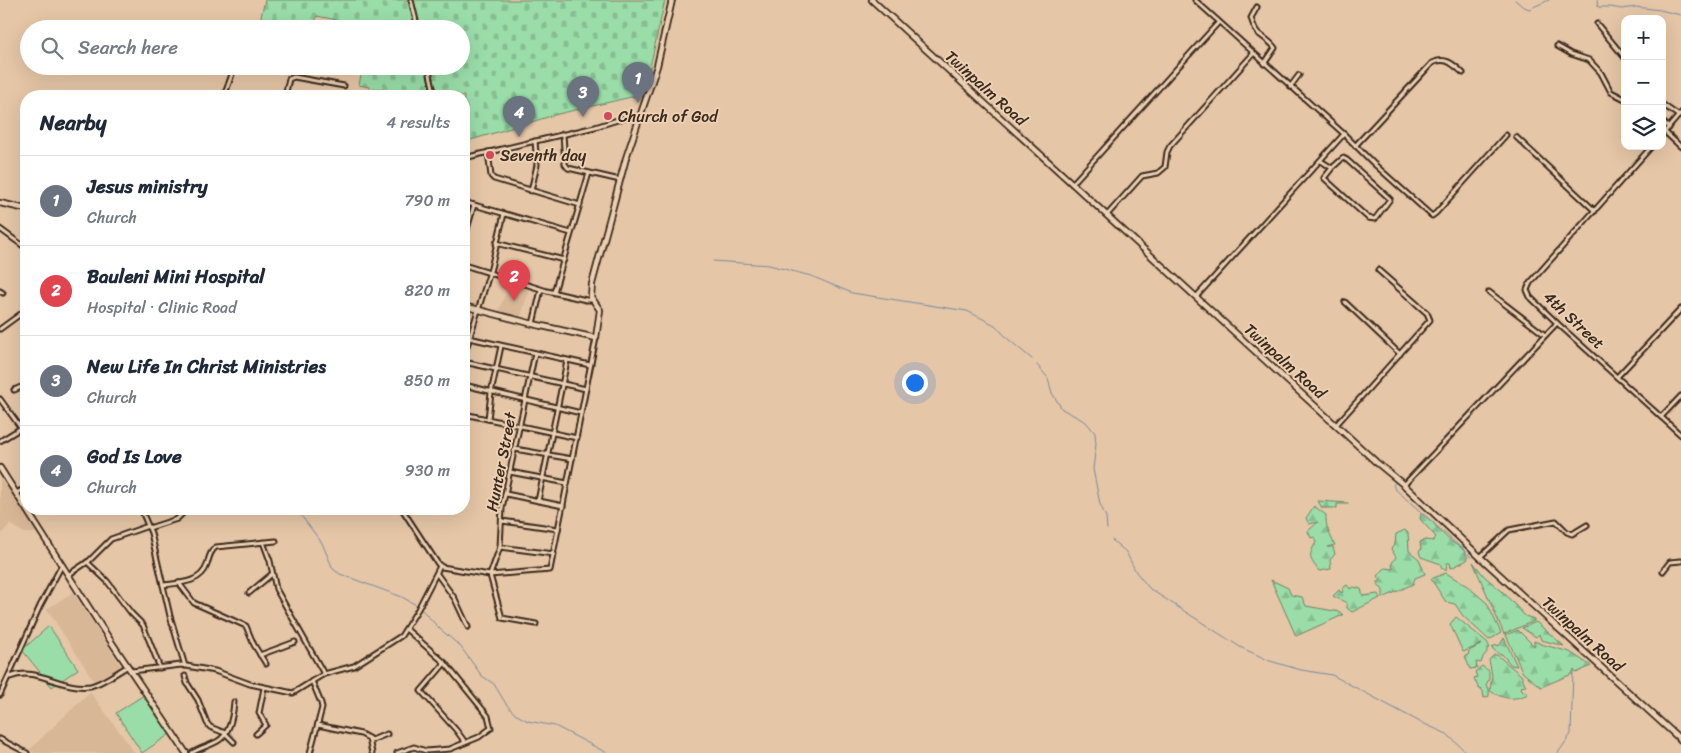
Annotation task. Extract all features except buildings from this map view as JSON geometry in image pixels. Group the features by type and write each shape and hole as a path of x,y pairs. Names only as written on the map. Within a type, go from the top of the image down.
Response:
{"main road":[{"path":"470,308 596,338 600,310 598,305 592,300 592,284 620,180 659,58 672,0"},
{"name":"Twinpalm Road","path":"872,0 1681,740"},
{"path":"0,203 20,208"},
{"path":"0,468 20,500"},
{"path":"30,515 186,753"}],"street":[{"path":"411,0 416,20"},
{"path":"1195,0 1218,23 1344,134 1432,216 1506,134"},
{"path":"1257,7 1251,18 1255,29 1260,35 1271,42 1275,48 1264,64"},
{"path":"1072,184 1218,23"},
{"path":"1597,24 1621,53"},
{"path":"1557,46 1571,54 1589,60 1601,73 1611,92 1621,97"},
{"path":"1107,215 1142,176 1158,173 1164,167 1170,146 1253,54"},
{"path":"1356,146 1432,62 1439,60 1448,61 1463,73"},
{"path":"227,90 232,75"},
{"path":"430,75 433,90"},
{"path":"1290,87 1299,75"},
{"path":"286,90 289,79 294,77 344,86"},
{"path":"1664,105 1680,115 1666,132"},
{"path":"470,156 624,118 640,118"},
{"path":"1666,125 1669,128"},
{"path":"563,134 566,166 571,169 620,180"},
{"path":"1196,297 1344,134"},
{"path":"1666,136 1681,147"},
{"path":"1516,137 1595,211"},
{"path":"532,191 537,165 534,141"},
{"name":"4th Street","path":"1648,150 1527,290 1530,297 1557,323 1681,435"},
{"path":"488,152 492,178 580,205"},
{"path":"1340,159 1347,160 1390,199 1375,219 1368,218 1324,178 1332,168 1340,159"},
{"path":"1320,161 1332,168"},
{"path":"554,292 589,173"},
{"path":"470,204 571,233"},
{"path":"470,214 474,205"},
{"path":"470,334 489,273 504,214"},
{"path":"0,229 20,244"},
{"path":"496,243 564,260"},
{"path":"470,267 541,290 592,300"},
{"path":"1336,425 1430,320 1429,316 1378,270"},
{"path":"533,324 541,290"},
{"path":"1489,292 1545,335"},
{"path":"1345,302 1400,354"},
{"path":"1617,377 1681,309"},
{"path":"0,329 20,314"},
{"path":"1404,485 1557,323"},
{"path":"470,338 590,365"},
{"path":"406,515 440,566 490,575 550,570 596,338"},
{"path":"488,419 491,393 501,346"},
{"name":"Hunter Street","path":"490,575 500,547 502,508 536,353"},
{"path":"538,501 567,360"},
{"path":"470,363 586,388"},
{"path":"470,387 581,412"},
{"path":"14,390 20,388"},
{"path":"1661,417 1681,396"},
{"path":"0,399 20,427"},
{"path":"470,415 577,438"},
{"path":"0,441 20,429"},
{"path":"515,449 572,459"},
{"path":"510,472 567,483"},
{"path":"16,494 20,492"},
{"path":"506,494 563,506"},
{"path":"143,515 185,666"},
{"path":"68,575 87,562 111,539 177,519 181,515"},
{"path":"1480,557 1504,534 1514,529 1556,520 1567,532 1572,534 1587,525"},
{"path":"502,522 558,529"},
{"path":"163,585 191,580 203,574 216,547 276,541"},
{"path":"263,542 278,593 324,674"},
{"path":"500,547 554,554"},
{"path":"1663,571 1670,562 1681,560"},
{"path":"87,562 108,581 131,614 143,625 160,668"},
{"path":"0,695 40,606 62,564"},
{"path":"132,672 185,666 215,671 264,688 293,693 324,674 354,666 398,638 406,629 419,607 440,566"},
{"path":"436,573 455,599 468,627"},
{"path":"249,593 272,574"},
{"path":"490,575 502,618 536,624"},
{"path":"179,583 194,603 246,626 254,645 266,664"},
{"path":"397,753 414,747 426,751 448,749 479,737 492,728 485,712 445,663 406,629"},
{"path":"260,655 295,642"},
{"path":"445,663 421,691 465,742"},
{"path":"9,677 25,673 64,685 92,686 128,666"},
{"path":"185,676 186,683 198,700 206,723 210,727 225,733 234,742"},
{"path":"312,681 322,706 312,752"},
{"path":"256,734 266,725 259,713 264,688"},
{"path":"192,753 220,740 232,718 234,702"},
{"path":"318,725 361,734 369,739 375,739 387,734"},
{"path":"0,739 27,753"},
{"path":"369,739 372,753"}],"shaded area":[{"path":"509,284 529,290 520,319 498,313"},
{"path":"0,472 20,502 20,515 28,515 40,533 24,533 10,524 0,536"},
{"path":"73,592 121,666 94,681 47,609"},
{"path":"90,692 135,753 35,753 29,750"}],"green space":[{"path":"265,0 665,0 644,94 558,114 470,140 470,90 383,90 359,85 361,75 470,75 470,20 336,20 317,16 316,20 260,20"},
{"path":"1318,501 1348,504 1337,504 1337,508 1322,508"},
{"path":"1314,506 1326,515 1327,527 1335,545 1327,547 1333,547 1335,554 1330,560 1331,569 1319,571 1311,557 1316,542 1314,537 1311,538 1308,531 1318,522 1309,524 1306,518"},
{"path":"1421,513 1432,521 1451,541 1462,547 1468,558 1467,560 1451,568 1450,563 1447,563 1446,570 1441,568 1441,564 1421,557 1419,552 1421,549 1420,542 1426,540 1433,541 1436,537 1420,519"},
{"path":"1405,530 1408,533 1409,551 1419,559 1425,574 1415,578 1413,584 1383,598 1383,590 1377,583 1381,580 1378,576 1385,568 1393,569 1392,563 1396,557 1391,549 1395,544 1396,534"},
{"path":"1473,562 1484,576 1503,592 1525,616 1534,619 1534,621 1504,634"},
{"path":"1446,573 1467,586 1487,603 1501,633 1489,640 1463,616 1455,604 1446,602 1431,579"},
{"path":"1271,580 1288,588 1291,595 1302,597 1306,606 1340,612 1343,615 1296,636"},
{"path":"1347,585 1350,589 1354,587 1361,589 1363,596 1378,594 1380,598 1352,612 1347,608 1347,603 1333,596 1339,590 1342,593"},
{"path":"1456,617 1487,642 1490,648 1487,648 1481,663 1476,662 1477,668 1470,669 1465,656 1468,655 1469,651 1482,644 1463,652 1450,624"},
{"path":"1536,622 1564,646 1541,640 1539,634 1536,637 1522,628"},
{"path":"49,626 78,669 52,687 22,650"},
{"path":"1518,630 1534,646 1534,641 1570,652 1591,666 1576,673 1574,670 1572,674 1541,687 1523,673 1506,635"},
{"path":"1504,638 1517,666 1511,665 1502,654 1500,655 1492,648 1500,645"},
{"path":"1494,655 1497,655 1521,675 1526,686 1521,687 1522,690 1528,694 1518,698 1509,698 1490,691 1492,675 1489,660"},
{"path":"1482,666 1489,671 1489,679 1486,685 1489,689 1489,696 1484,698 1483,691 1479,689 1474,678 1477,677 1475,672"},
{"path":"144,695 170,734 142,753 116,713"}],"waterway":[{"path":"1515,0 1529,9 1549,0"},
{"path":"1597,0 1598,7 1622,9 1636,7 1681,15"},
{"path":"713,261 769,265 811,276 852,293 967,311 995,325 1008,339 1032,359"},
{"path":"1037,365 1048,378 1052,393 1062,409 1086,422 1095,433 1096,444 1093,469 1100,504 1106,517 1107,529"},
{"path":"1397,480 1393,485 1395,489 1420,511"},
{"path":"1421,512 1471,557"},
{"path":"301,515 322,543 333,569 340,574 402,597 418,606"},
{"path":"1112,540 1126,552 1136,572 1150,589 1240,647 1270,661 1301,670 1332,675 1420,722 1447,734 1467,753"},
{"path":"421,609 460,646 482,676 494,684 506,704 515,714 528,721 555,726 607,753"},
{"path":"1558,753 1571,734 1573,672"}],"place":[{"name":"Jesus ministry","path":"638,103"},
{"name":"Church of God","path":"608,116"},
{"name":"New Life In Christ Ministries","path":"583,117"},
{"name":"God Is Love","path":"519,137"},
{"name":"Seventh day","path":"490,155"},
{"name":"Bauleni Mini Hospital","path":"514,301"}]}
